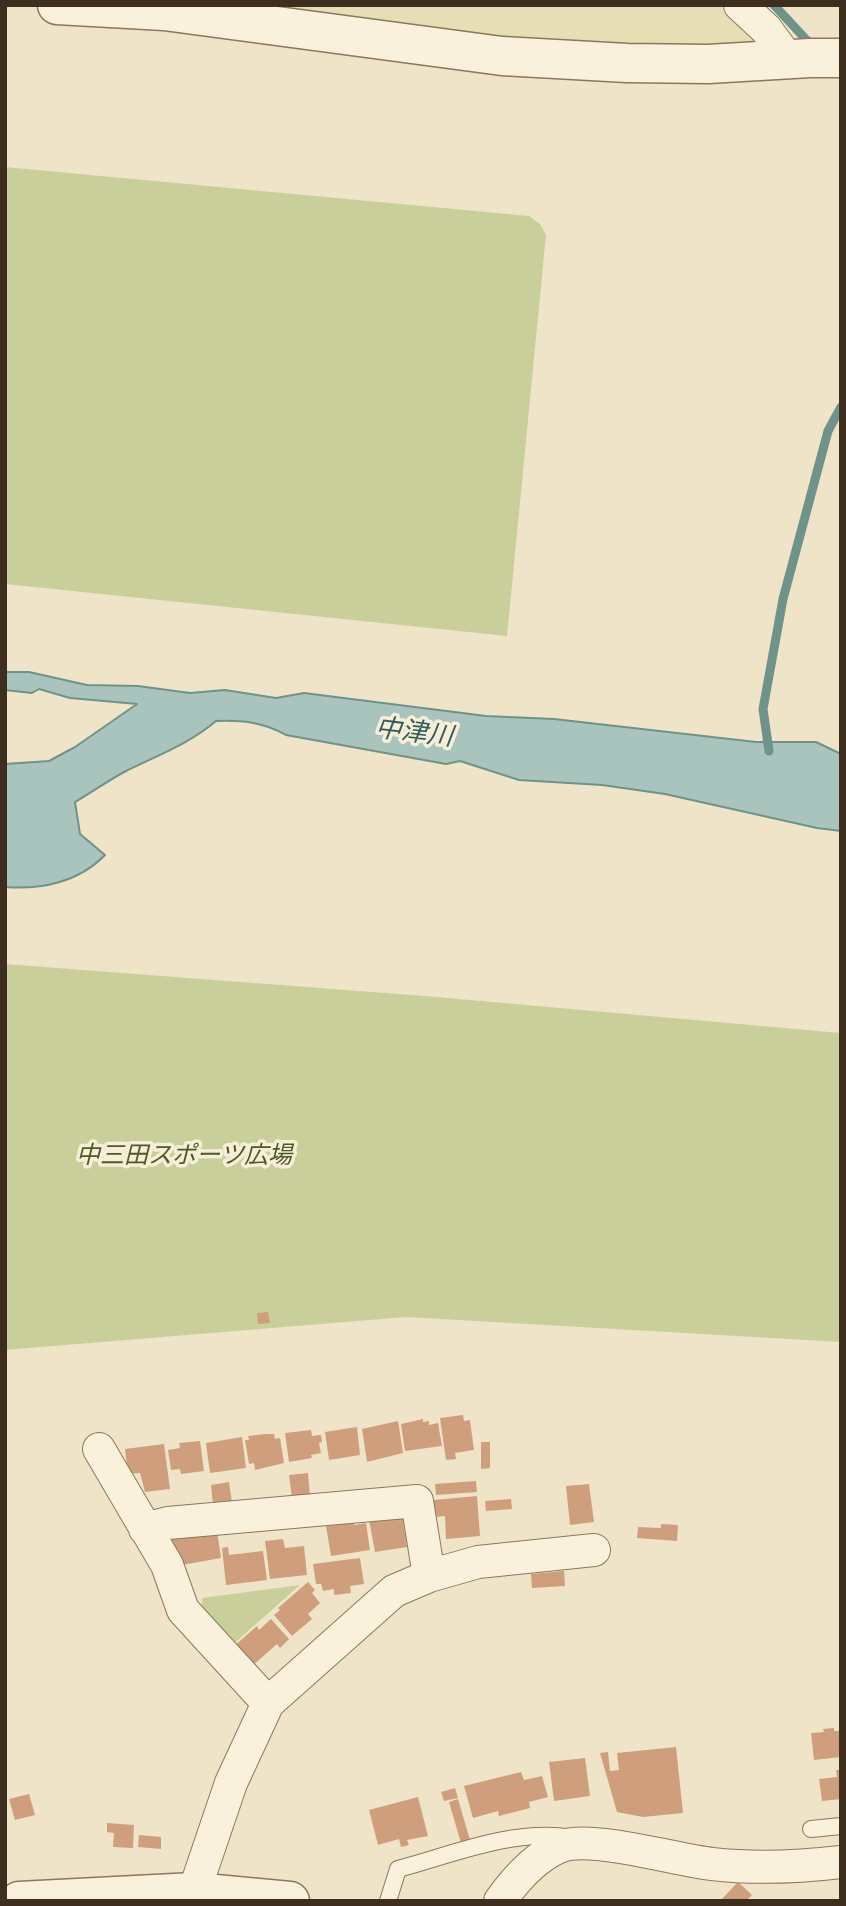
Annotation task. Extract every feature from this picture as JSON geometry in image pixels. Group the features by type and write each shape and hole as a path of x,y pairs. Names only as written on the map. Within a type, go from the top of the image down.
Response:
{"street":[{"path":"57,5 164,12 502,56 640,64 708,64 813,58"},
{"path":"740,5 765,29 813,58"},
{"path":"99,1449 167,1565 183,1609 268,1703"},
{"path":"145,1530 167,1523 417,1501 429,1576"},
{"path":"194,1892 230,1783 268,1703 394,1591 429,1576 478,1562 594,1550"},
{"path":"500,1901 537,1860 560,1847 583,1842 712,1864 765,1867 841,1862"},
{"path":"19,1901 194,1892 290,1901"}],"lane":[{"path":"811,1829 841,1826"},
{"path":"388,1901 398,1869 503,1840 562,1836 583,1842"}],"shaded area":[{"path":"279,5 720,5 760,43 648,46 541,43 432,30"}],"green space":[{"path":"5,167 529,216 540,224 546,235 507,636 5,584"},
{"name":"中三田スポーツ広場","path":"5,964 425,996 841,1033 841,1342 406,1317 5,1350"},
{"path":"300,1585 229,1648 202,1618 202,1598"}],"water":[{"name":"中津川","path":"5,672 29,672 87,685 138,686 190,693 225,690 276,698 304,693 486,716 554,719 756,742 816,742 841,754 841,831 665,794 602,785 519,780 460,761 446,764 286,735 252,723 216,721 184,743 126,771 75,802 80,834 105,855 95,864 59,882 32,887 5,887 5,764 49,761 75,747 137,704 70,698 39,689 32,693 5,690"}],"building":[{"path":"268,1312 270,1323 258,1324 257,1313"},
{"path":"463,1415 464,1421 470,1420 474,1450 455,1453 456,1459 446,1460 440,1418"},
{"path":"423,1419 423,1422 429,1421 429,1425 438,1423 442,1446 405,1451 401,1424"},
{"path":"398,1421 403,1453 367,1462 362,1429"},
{"path":"357,1427 360,1455 329,1460 325,1432"},
{"path":"311,1430 312,1436 321,1435 321,1453 311,1455 312,1458 289,1462 285,1433"},
{"path":"274,1434 275,1439 280,1438 284,1463 255,1470 254,1463 249,1464 245,1440 249,1440 248,1436"},
{"path":"242,1437 246,1468 210,1473 206,1443"},
{"path":"200,1441 204,1471 181,1474 180,1469 171,1470 168,1450 180,1448 179,1443"},
{"path":"481,1442 490,1442 490,1468 481,1469"},
{"path":"164,1444 170,1489 145,1492 140,1473 128,1474 125,1449"},
{"path":"308,1473 310,1496 292,1498 289,1475"},
{"path":"476,1481 477,1492 436,1495 435,1484"},
{"path":"229,1482 232,1503 213,1505 211,1485"},
{"path":"589,1484 594,1522 570,1525 566,1486"},
{"path":"477,1496 480,1536 446,1539 445,1516 435,1517 434,1500"},
{"path":"511,1499 512,1509 486,1511 485,1501"},
{"path":"402,1515 407,1547 375,1552 369,1520"},
{"path":"354,1522 354,1525 366,1523 370,1550 331,1556 326,1526"},
{"path":"661,1524 678,1525 677,1541 637,1538 638,1527 661,1528"},
{"path":"217,1531 221,1558 182,1565 181,1555 174,1556 169,1541 172,1541 171,1537"},
{"path":"283,1539 285,1548 304,1546 307,1575 270,1579 265,1541"},
{"path":"228,1547 229,1555 263,1551 267,1580 226,1585 222,1548"},
{"path":"360,1558 364,1584 350,1586 351,1593 334,1595 334,1589 323,1591 321,1584 316,1584 313,1564"},
{"path":"564,1571 565,1586 532,1588 531,1574"},
{"path":"308,1582 315,1590 312,1593 320,1603 308,1614 312,1619 292,1636 274,1615 280,1610 278,1608"},
{"path":"271,1619 289,1639 280,1648 277,1644 251,1667 233,1647 257,1626 259,1630"},
{"path":"834,1728 834,1731 841,1731 841,1757 814,1760 811,1733"},
{"path":"676,1747 683,1813 643,1817 617,1812 600,1753 608,1752 610,1771 619,1770 617,1753"},
{"path":"585,1758 590,1796 554,1801 549,1762"},
{"path":"836,1770 841,1770 841,1799 822,1801 819,1779 837,1777"},
{"path":"521,1772 524,1780 542,1776 548,1797 529,1802 530,1808 499,1816 498,1811 473,1818 464,1786"},
{"path":"455,1788 458,1798 444,1801 441,1792"},
{"path":"29,1794 35,1815 15,1820 9,1799"},
{"path":"418,1797 428,1836 407,1840 409,1845 401,1847 399,1839 378,1845 369,1810"},
{"path":"458,1799 470,1840 461,1843 449,1802"},
{"path":"107,1823 134,1825 133,1848 113,1847 114,1833 107,1832"},
{"path":"139,1835 161,1837 161,1849 138,1847"},
{"path":"738,1882 752,1895 746,1901 720,1901"}],"waterway":[{"path":"774,5 813,47"},
{"path":"769,751 763,709 783,599 828,431 841,407"}]}
